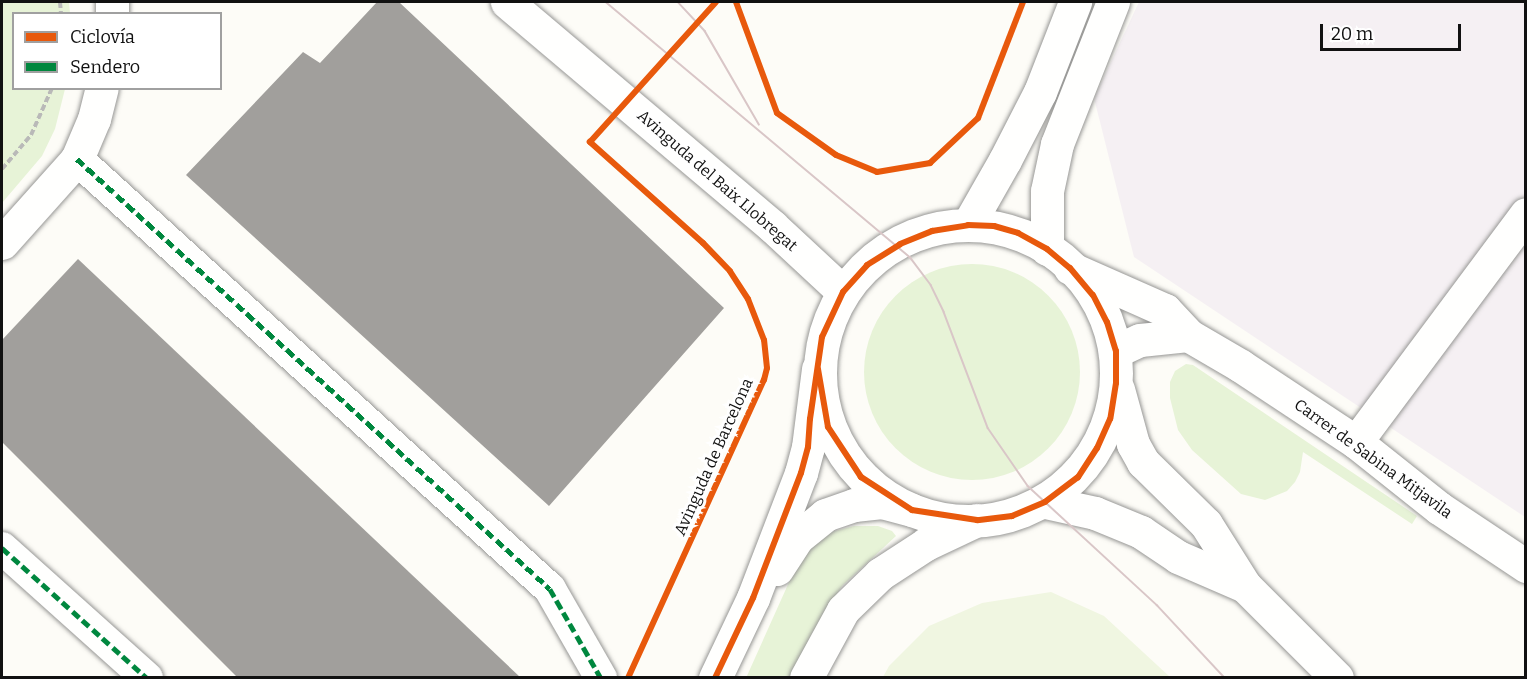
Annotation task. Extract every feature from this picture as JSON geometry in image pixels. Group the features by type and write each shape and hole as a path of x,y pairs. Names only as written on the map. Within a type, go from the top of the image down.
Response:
{"street":[{"name":"Avinguda del Baix Llobregat","path":"507,2 772,226 843,292"},
{"path":"968,225 1040,92 1075,2"},
{"path":"715,678 753,598 785,558 797,538 825,515 854,505 882,502 912,510 977,520 1012,516 1046,502 1078,477 1097,448 1110,419 1116,383 1116,351 1107,322 1093,295 1058,259 1047,191 1057,144 1113,2"},
{"path":"2,243 77,159 94,119 101,90"},
{"path":"77,159 550,589 601,678"},
{"path":"1356,442 1526,214"},
{"name":"Carrer de Sabina Mitjavila","path":"753,598 808,447 822,337 843,292 867,265 900,244 932,231 968,225 994,226 1018,233 1058,259 1165,310 1188,335 1241,366 1356,442 1439,508 1526,566"},
{"path":"1116,351 1140,340 1188,335"},
{"path":"818,369 828,427 861,477 912,510"},
{"path":"1116,383 1133,444 1143,462 1206,524 1245,586 1337,678"},
{"path":"1046,502 1095,513 1141,532 1178,557 1245,586"},
{"path":"806,678 843,610 880,574 926,544 977,520"},
{"path":"2,548 147,678"}],"path":[{"path":"2,169 31,135 51,90"}],"shaded area":[{"path":"1139,2 1525,2 1525,517 1134,257 1094,98"}],"green space":[{"path":"2,2 69,2 70,12 12,12 12,90 65,90 55,129 42,156 2,203"},
{"path":"972,264 993,266 1013,272 1032,282 1048,296 1062,312 1072,331 1078,351 1080,372 1078,393 1072,413 1062,432 1048,448 1032,462 1013,472 993,478 972,480 951,478 931,472 912,462 896,448 882,432 872,413 866,393 864,372 866,351 872,331 882,312 896,296 912,282 931,272 951,266"},
{"path":"1186,364 1193,365 1417,516 1412,524 1303,452 1300,472 1287,491 1265,500 1241,494 1192,450 1178,430 1170,398 1170,382 1175,371"},
{"path":"854,526 878,526 892,531 896,536 842,586 811,635 792,677 746,678 790,580 807,550 827,533"},
{"path":"1051,592 1104,616 1170,677 883,677 889,666 929,626 982,603"}],"building":[{"path":"377,2 399,2 724,308 549,506 186,175 303,52 320,63"},
{"path":"78,259 521,678 238,678 2,442 2,340"}],"tram line":[{"path":"606,2 910,257 931,285 944,312 988,428 1028,486 1157,605 1225,678"},
{"path":"678,2 705,31 759,124"}],"marked path":[{"path":"77,159 550,589 601,678"},
{"path":"2,548 147,678"}],"cycle path":[{"name":"Avinguda de Barcelona","path":"628,678 764,380 767,368 764,340 748,299 730,271 703,243 590,142 716,2"},
{"path":"736,2 777,113 836,155 877,172 930,163 978,118 1023,2"},
{"path":"715,678 753,598 801,473 808,447 822,337 843,292 867,265 900,244 932,231 968,225 994,226 1018,233 1047,249 1070,268 1093,295 1107,322 1116,351 1116,383 1110,419 1097,448 1078,477 1045,502 1012,516 977,520 912,510 861,477 828,427 818,369"}]}
